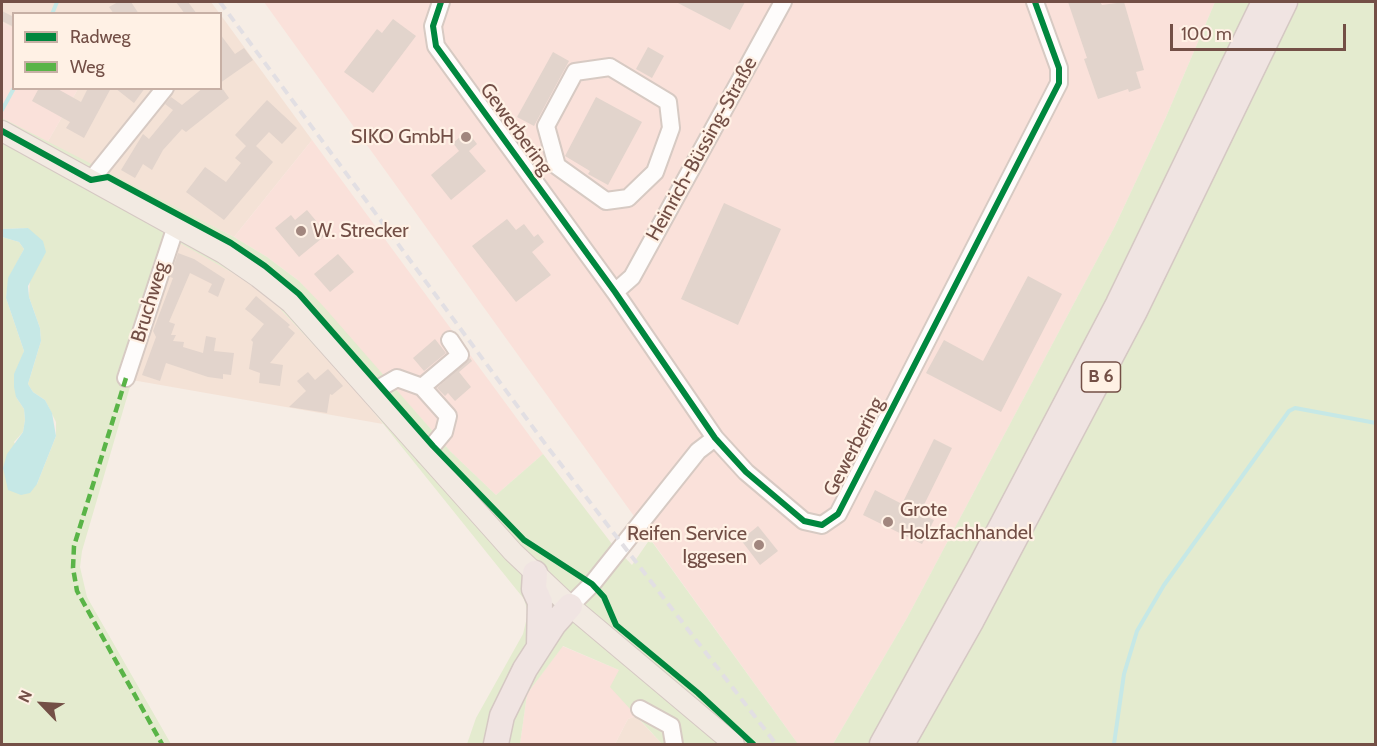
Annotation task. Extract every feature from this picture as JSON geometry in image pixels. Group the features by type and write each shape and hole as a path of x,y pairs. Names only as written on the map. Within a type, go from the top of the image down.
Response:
{"highway":[{"name":"B 6","path":"882,744 982,564 1118,304 1264,2"},
{"name":"B 6","path":"902,744 972,620 1134,314 1285,2"},
{"path":"535,573 534,589 541,612 539,646"},
{"path":"496,744 502,716 525,669 539,646 570,606"}],"main road":[{"path":"2,131 176,226 258,277 291,303 513,552 570,606 734,744"}],"street":[{"name":"Gewerbering","path":"441,2 433,26 436,46 615,292 715,438 746,472 804,521 822,525 838,514 1059,83 1059,68 1035,2"},
{"name":"Heinrich-Büssing-Straße","path":"615,292 632,278 783,2"},
{"path":"610,67 668,102 671,128 655,171 628,198 606,201 557,166 546,126 575,72 610,67"},
{"path":"91,180 163,90"},
{"name":"Bruchweg","path":"126,378 176,226"},
{"path":"422,387 460,355 450,340"},
{"path":"371,393 397,378 422,387 448,416 444,432 425,455"},
{"path":"570,606 592,584 698,451 715,438"},
{"path":"674,744 671,726 689,704"},
{"path":"640,709 671,726"}],"shaded area":[{"path":"2,2 211,2 218,12 12,12 12,27 2,22"},
{"path":"264,2 1215,2 1166,117 1115,226 907,618 833,744 798,744"},
{"path":"222,17 312,140 234,237 47,143 77,90 222,90"},
{"path":"2,22 12,27 12,90 77,90 47,143 2,118"},
{"path":"312,140 543,454 496,495 450,451 299,281 267,257 234,237"},
{"path":"178,241 235,274 270,298 356,390 383,424 132,380"},
{"path":"562,646 619,670 636,716 628,719 615,744 520,744 527,694"},
{"path":"636,716 662,744 615,744 628,719"}],"green space":[{"path":"1215,2 1375,2 1375,744 833,744 907,618 1115,226 1166,117"},
{"path":"2,118 234,237 267,257 299,281 450,451 496,495 543,454 612,544 632,565 650,539 798,744 662,744 610,687 619,670 563,646 527,694 520,744 467,744 476,718 523,634 528,613 524,599 356,390 270,298 235,274 178,242 132,380 82,551 80,567 87,597 171,744 2,744 2,237 19,242 24,249 9,278 6,298 24,351 16,397 24,409 25,420 23,432 14,442 37,484 56,436 56,422 45,400 33,392 28,384 41,341 40,328 29,297 30,278 36,270 28,228 2,229"}],"water":[{"path":"28,228 43,241 46,252 28,286 29,297 40,328 41,341 28,384 33,392 45,400 52,413 56,436 37,484 30,493 21,495 8,490 3,468 7,454 23,432 25,420 24,409 16,397 14,387 14,374 24,351 6,298 8,278 24,249 19,242 2,237 2,229"}],"building":[{"path":"118,2 131,2 138,12 113,12 109,7"},
{"path":"176,2 188,2 196,12 184,12"},
{"path":"676,2 745,2 730,30"},
{"path":"1068,2 1100,2 1102,5 1124,2 1144,70 1136,72 1141,88 1129,92 1128,89 1098,99"},
{"path":"2,11 12,16 12,26 2,21"},
{"path":"393,19 416,36 373,93 344,72 377,29 382,33"},
{"path":"222,37 235,54 244,48 253,60 222,82"},
{"path":"648,47 664,56 652,78 636,69"},
{"path":"553,52 569,61 534,126 517,117"},
{"path":"222,88 229,98 186,132 182,129 163,150 152,170 143,164 135,178 121,170 143,134 149,139 173,110 165,104 171,97 182,105 201,90 222,90"},
{"path":"38,90 60,90 81,102 87,90 110,90 84,138 66,128 70,122 32,101"},
{"path":"118,90 144,90 134,103"},
{"path":"596,97 642,122 608,185 588,174 590,171 565,156"},
{"path":"267,100 297,128 282,144 269,132 256,146 273,162 224,220 186,192 205,167 226,182 241,163 235,158 246,146 235,135"},
{"path":"467,131 477,144 469,151 486,171 451,200 431,175 459,151 453,143"},
{"path":"724,203 781,229 738,325 681,299"},
{"name":"W. Strecker","path":"307,210 327,234 299,257 275,228 291,215 295,220"},
{"path":"507,219 516,230 524,224 534,237 538,234 544,242 532,252 551,275 516,302 472,246"},
{"path":"178,253 194,259 225,279 218,297 208,292 212,284 190,273 169,322 175,324 171,335 176,335 173,341 184,342 183,347 203,353 206,336 216,338 214,351 234,353 231,375 223,374 223,379 208,377 166,363 160,381 142,375 156,337 153,331 173,278 170,277"},
{"path":"338,254 354,272 330,292 314,274"},
{"path":"1028,276 1062,294 1001,412 926,373 944,340 983,361"},
{"path":"256,296 290,325 288,327 295,333 270,363 283,365 280,386 259,383 260,373 249,369 253,342 251,340 264,324 245,309"},
{"path":"435,339 446,353 424,371 413,358"},
{"path":"470,358 472,361 459,372 471,387 455,401 448,393 445,396 437,388"},
{"path":"328,369 343,386 332,395 330,394 327,413 289,407 306,391 297,381 308,372 315,380"},
{"path":"934,439 952,448 920,513 934,520 922,544 863,515 875,490 902,504"},
{"name":"Reifen Service Iggesen","path":"758,526 778,551 760,565 741,540"}],"waterway":[{"path":"53,12 57,2"},
{"path":"2,110 13,90"},
{"path":"1114,744 1124,674 1137,631 1164,585 1289,411 1295,408 1376,423"}],"railway":[{"path":"220,2 546,445 776,744"}],"marked path":[{"path":"126,378 74,546 73,568 77,591 162,744"}],"cycle path":[{"path":"441,2 433,26 436,46 615,292 715,438 746,472 804,521 822,525 838,514 1059,83 1059,68 1035,2"},
{"path":"2,131 91,180 108,177 231,243 265,266 299,294 433,446 524,540 592,584 604,597 616,625 698,693 753,744"}],"place":[{"name":"SIKO GmbH","path":"466,137"},
{"name":"W. Strecker","path":"301,231"},
{"name":"Grote Holzfachhandel","path":"888,522"},
{"name":"Reifen Service Iggesen","path":"759,545"}]}
